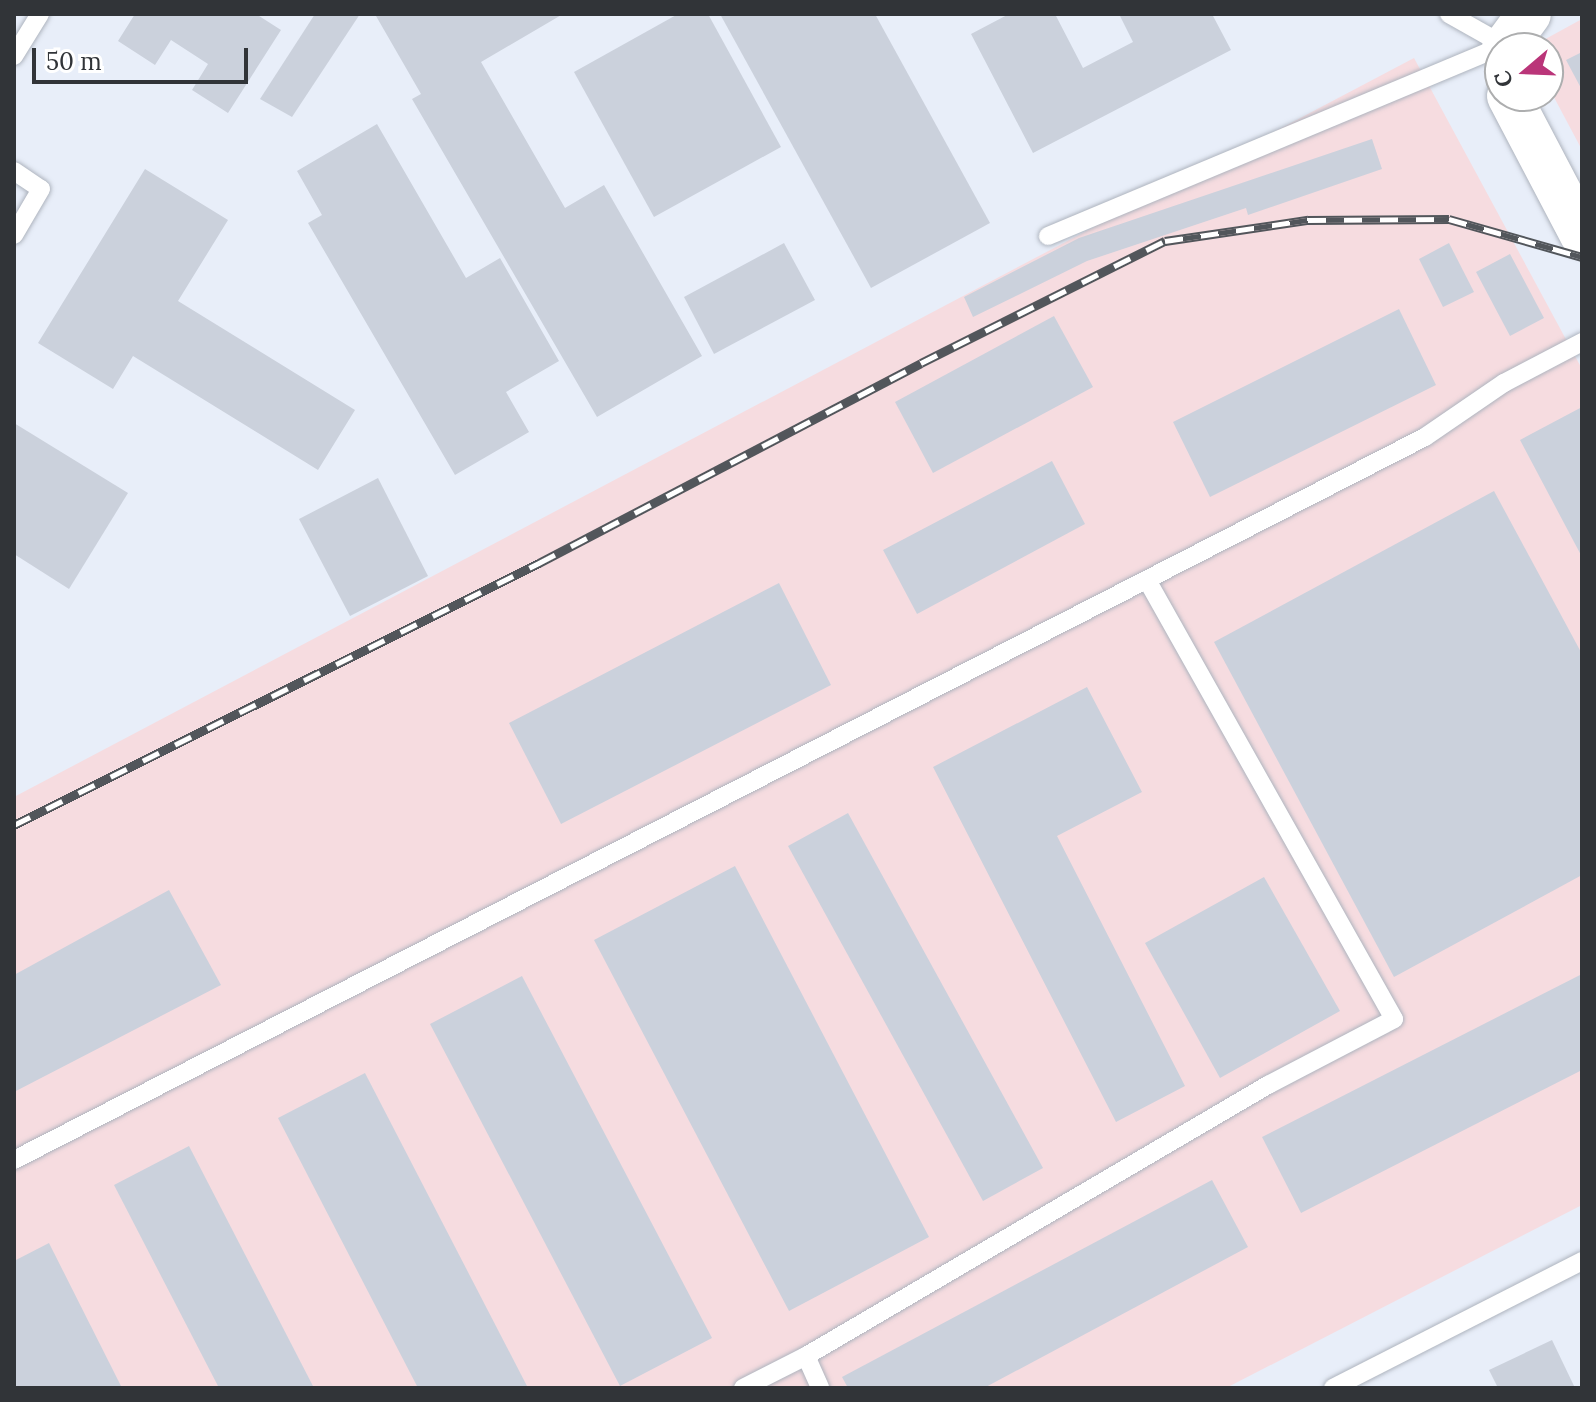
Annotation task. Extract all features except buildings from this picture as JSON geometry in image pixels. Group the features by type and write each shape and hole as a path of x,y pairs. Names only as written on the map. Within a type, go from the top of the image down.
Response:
{"street":[{"path":"1517,112 1582,235"}],"lane":[{"path":"14,56 40,14"},
{"path":"1449,14 1501,32"},
{"path":"1048,236 1484,48"},
{"path":"14,171 41,189 14,235"},
{"path":"14,1160 1425,437 1504,383 1582,342"},
{"path":"743,1388 806,1356 1268,1085 1394,1019 1147,580"},
{"path":"1333,1388 1582,1261"},
{"path":"806,1356 820,1388"}],"shaded area":[{"path":"1582,19 1582,150 1562,112 1564,32 1558,32"},
{"path":"1414,58 1582,369 1582,1205 1226,1388 14,1388 14,797"}],"railway":[{"path":"14,825 539,563 921,363 1165,241 1308,220 1449,219 1582,257"}]}
